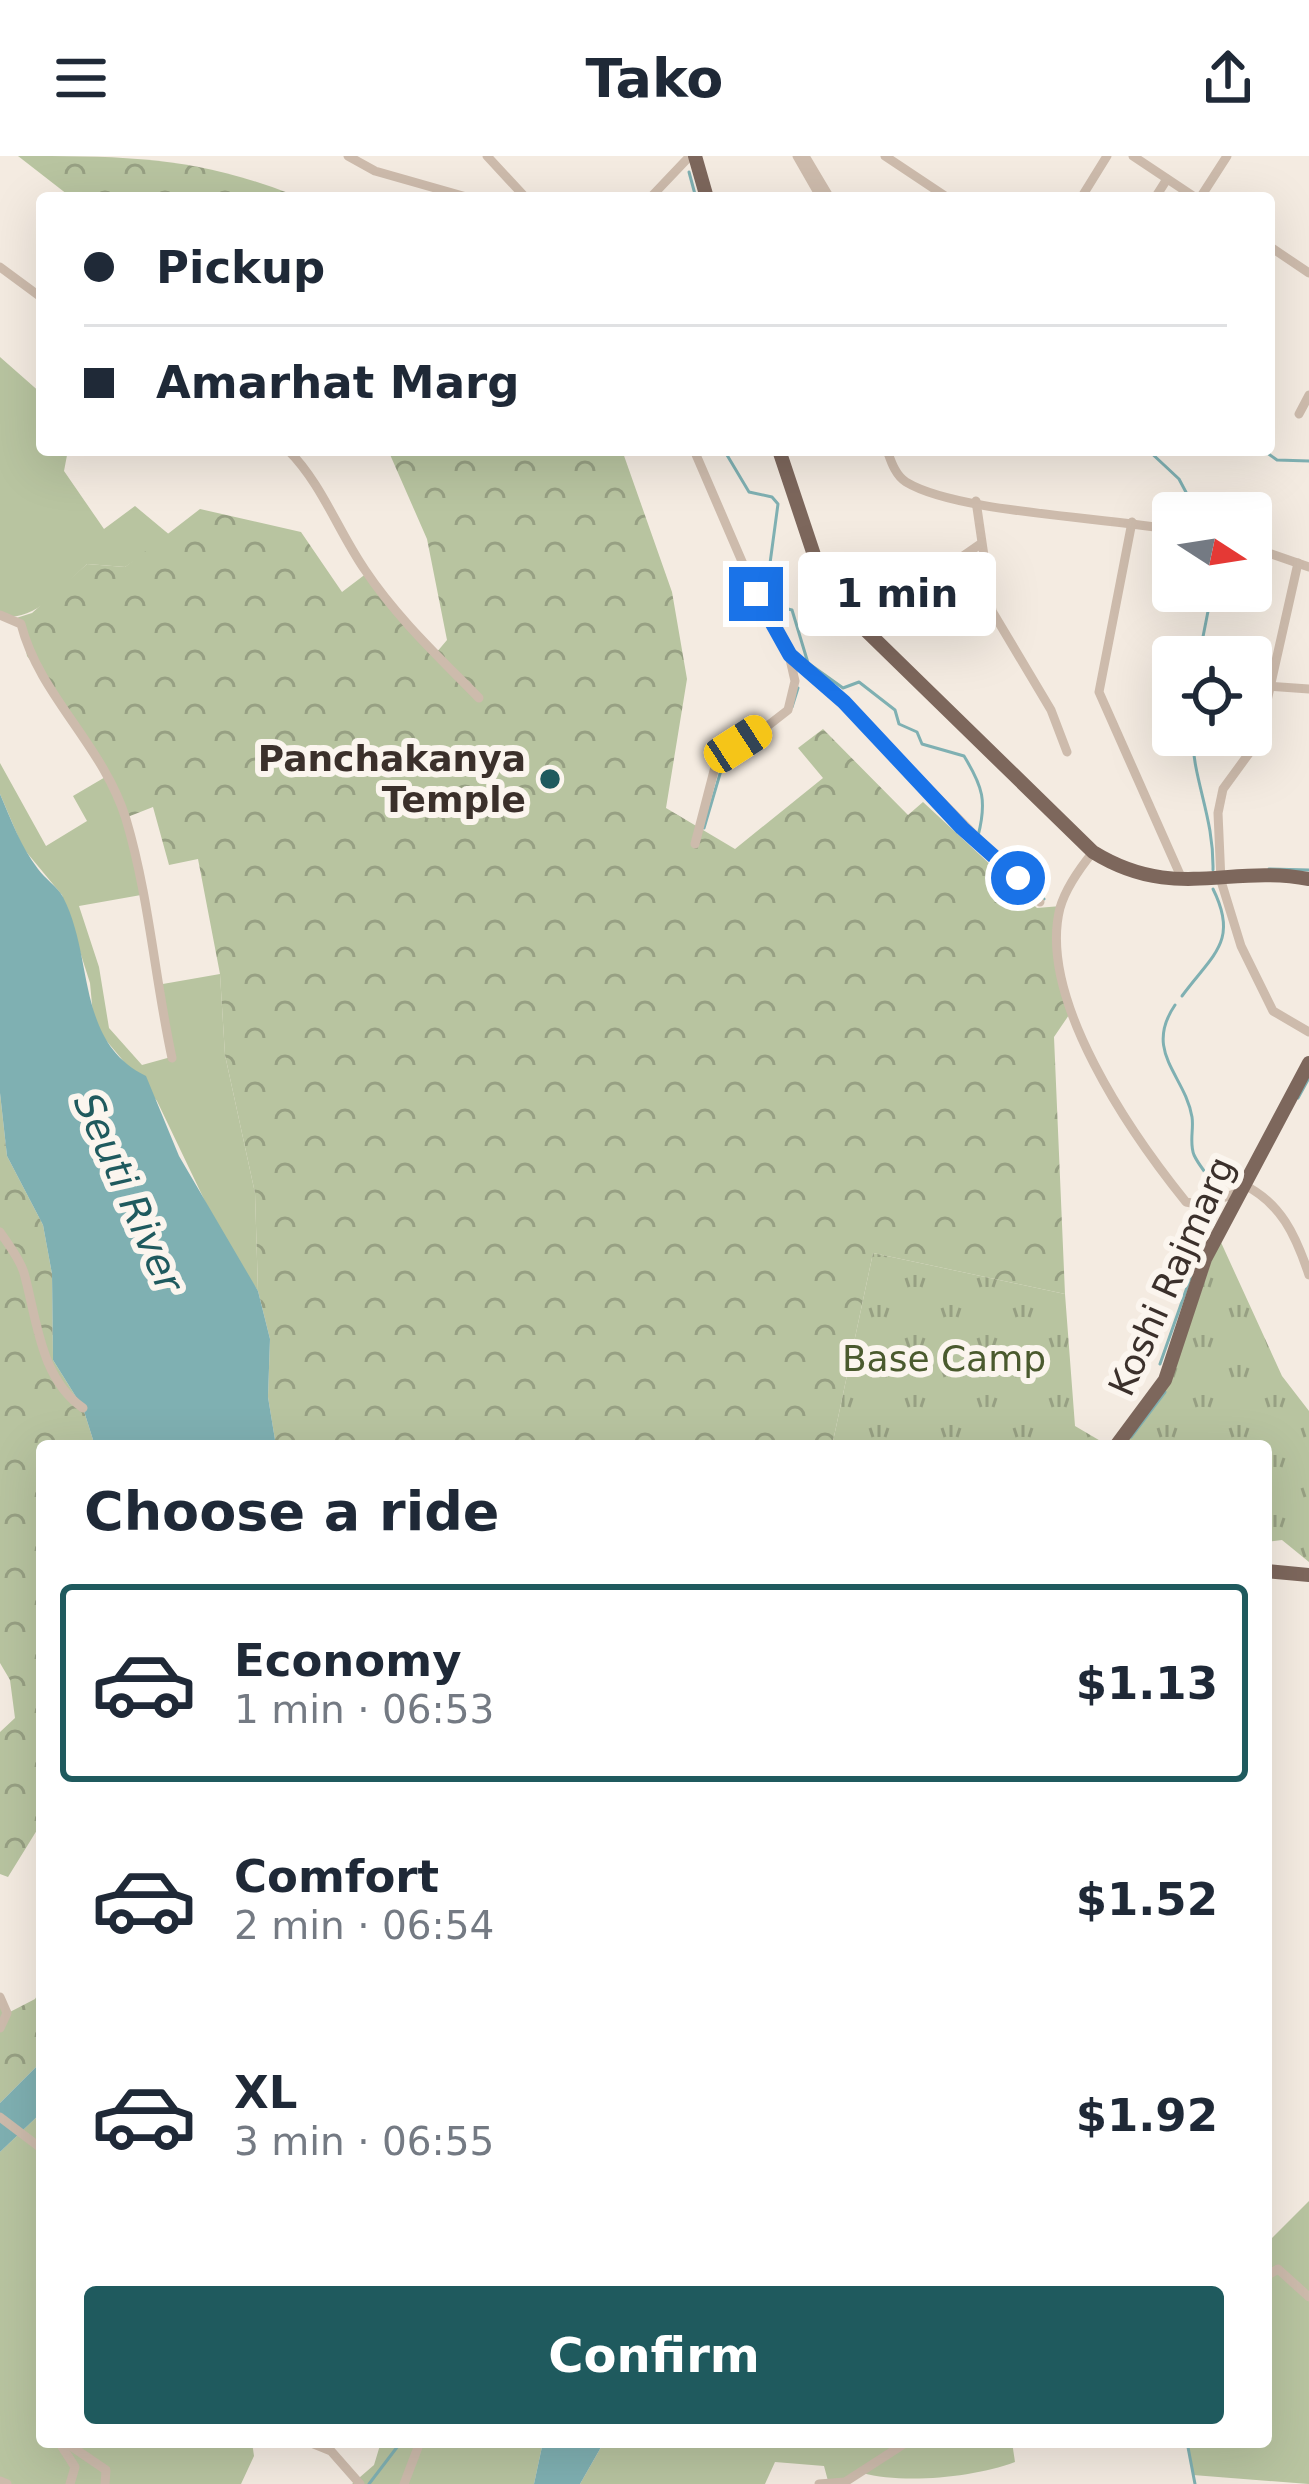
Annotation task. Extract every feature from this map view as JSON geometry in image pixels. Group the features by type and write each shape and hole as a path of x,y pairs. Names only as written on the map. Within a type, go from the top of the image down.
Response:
{"main road":[{"path":"693,156 705,192"},
{"path":"780,456 818,567 861,627 1094,852 1130,873 1184,883 1309,879"},
{"name":"Koshi Rajmarg","path":"1121,1440 1166,1380 1196,1282 1309,1063"},
{"path":"1272,1572 1309,1575"}],"street":[{"path":"348,156 374,171 449,192"},
{"path":"487,156 520,192"},
{"path":"654,192 677,160 693,156"},
{"path":"801,156 822,192"},
{"path":"886,156 940,192"},
{"path":"1086,192 1107,156"},
{"path":"1133,156 1188,192"},
{"path":"1202,192 1227,156"},
{"path":"1159,192 1167,179"},
{"path":"1275,250 1309,273"},
{"path":"0,267 36,294"},
{"path":"1299,414 1309,395"},
{"path":"294,456 306,468 367,573 410,628 479,698"},
{"path":"695,844 715,767 788,710 795,681 790,655 756,594 697,456"},
{"path":"890,456 897,474 909,484 976,501 1152,525"},
{"path":"976,501 992,611 1051,710 1067,752"},
{"path":"1132,521 1099,692 1184,883"},
{"path":"861,627 979,545"},
{"path":"1272,555 1303,565 1272,672"},
{"path":"0,615 21,624 27,656 85,733 125,818 172,1058"},
{"path":"790,655 844,702 1040,902"},
{"path":"1272,686 1309,689"},
{"path":"1251,756 1218,800 1221,881 1241,946 1273,1011 1309,1032"},
{"path":"1094,852 1060,906 1057,934 1066,989 1125,1120 1186,1202 1202,1205 1240,1189 1266,1195 1284,1217 1309,1275"},
{"path":"0,1232 24,1271 27,1301 53,1374 66,1396 83,1408"},
{"path":"0,1996 7,2013 0,2028"},
{"path":"0,2117 36,2144"},
{"path":"1272,2272 1278,2269 1309,2296"},
{"path":"65,2448 76,2467 70,2484"},
{"path":"71,2448 106,2470 105,2484"},
{"path":"324,2448 360,2484"},
{"path":"404,2484 418,2448"},
{"path":"819,2484 845,2482 898,2448"}],"green space":[{"path":"18,156 189,165 285,192 64,192"},
{"path":"0,357 36,389 36,456 67,456 64,471 104,529 135,506 171,536 125,567 87,564 36,609 13,617 0,615"},
{"path":"391,456 624,456 672,592 687,679 666,808 735,849 823,778 798,748 823,729 908,815 923,802 1037,908 1061,906 1059,964 1073,1009 1054,1037 1065,1294 873,1253 833,1440 275,1440 268,1397 270,1339 258,1291 255,1193 225,1055 220,974 198,859 169,865 153,807 125,818 85,733 27,656 21,624 13,619 32,613 87,564 125,567 200,509 301,532 342,592 367,573 436,653 447,640 427,539"},
{"path":"0,763 46,846 87,821 73,796 107,776 125,818 141,895 79,906 99,967 109,1028 142,1065 171,1057 157,985 220,974 225,1055 255,1193 258,1291 224,1241 157,1101 94,1026 90,983 62,895 23,848 0,794"},
{"path":"0,1093 7,1156 43,1225 52,1274 53,1360 83,1408 93,1440 36,1440 36,1832 8,1877 0,1874 0,1732 15,1718 10,1680 0,1663"},
{"name":"Base Camp","path":"1219,1238 1282,1376 1309,1411 1309,1562 1282,1540 1272,1541 1272,1440 1127,1440 1172,1378"},
{"name":"Base Camp","path":"873,1253 1065,1294 1075,1426 1099,1440 833,1440"},
{"path":"0,1997 8,2013 35,1999 36,2067 0,2103"},
{"path":"36,2118 36,2448 253,2448 241,2484 0,2484 0,2152"},
{"path":"1309,2201 1309,2484 1193,2475 1188,2448 1272,2448 1272,2238"},
{"path":"379,2448 542,2448 534,2484 352,2484 374,2465"},
{"path":"601,2448 1013,2448 1015,2462 938,2478 862,2473 845,2482 828,2481 824,2466 775,2462 765,2484 580,2484"}],"water":[{"name":"Seuti River","path":"0,794 26,852 63,897 97,1020 108,1042 123,1061 146,1076 179,1156 258,1291 270,1339 268,1397 275,1440 93,1440 83,1408 53,1360 52,1274 43,1225 7,1156 0,1093"},
{"path":"36,2067 36,2118 0,2152 0,2103"},
{"path":"542,2448 601,2448 580,2484 534,2484"}],"waterway":[{"path":"689,172 694,192"},
{"path":"728,456 749,492 772,497 778,504 766,593 772,605 792,610 808,663 843,688 859,682 895,710 899,724 917,732 922,744 964,756 981,794 978,836"},
{"path":"1154,456 1186,492"},
{"path":"1271,456 1309,461"},
{"path":"1203,636 1208,612"},
{"path":"792,707 798,688"},
{"path":"1194,756 1213,870"},
{"path":"704,828 722,767"},
{"path":"1007,862 1044,899"},
{"path":"1269,869 1309,870"},
{"path":"1182,996 1223,935 1213,889"},
{"path":"1175,1005 1166,1022 1164,1050 1188,1102 1193,1150 1213,1196"},
{"path":"1298,1098 1309,1078"},
{"path":"1160,1364 1215,1208"},
{"path":"1131,1437 1165,1392"},
{"path":"369,2484 396,2448"},
{"path":"1188,2448 1195,2484"}],"place":[{"name":"Panchakanya Temple","path":"550,779"}],"route":[{"path":"756,594 790,655 844,702 962,828 1018,878"}]}
